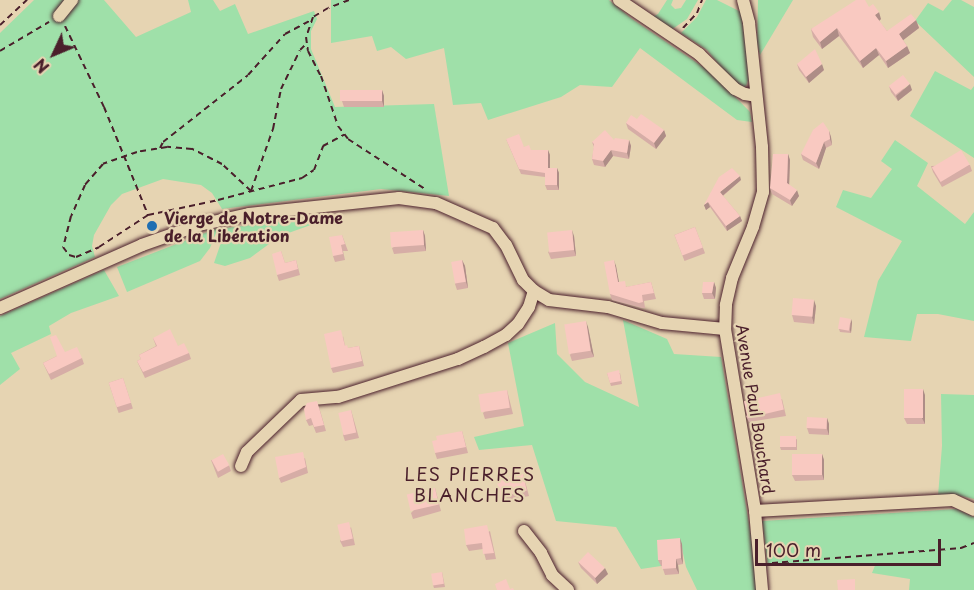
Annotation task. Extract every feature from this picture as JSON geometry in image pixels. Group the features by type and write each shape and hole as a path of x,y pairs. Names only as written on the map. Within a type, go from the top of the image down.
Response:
{"street":[{"path":"59,16 72,0"},
{"path":"619,0 699,54 735,89 756,96"},
{"path":"743,0 749,23"},
{"path":"749,23 754,0"},
{"name":"Avenue Paul Bouchard","path":"749,23 763,192 730,284 725,329 755,511 762,564 762,590"},
{"path":"0,308 142,245 225,219 361,200 412,199 436,203 493,228 506,245 518,274 534,291 558,302 608,307 662,323 725,329"},
{"path":"241,466 248,452 301,400 338,397 476,351 506,335 518,324 529,307 534,291"},
{"path":"755,511 953,500 974,510"},
{"path":"524,531 541,553 552,575 567,590"}],"path":[{"path":"0,25 27,0"},
{"path":"160,148 164,141 254,70 285,34 312,20 328,8 349,0"},
{"path":"667,33 677,32 688,24 697,13 702,0"},
{"path":"0,51 59,16 87,69 148,215"},
{"path":"312,20 307,30 306,44 338,126 344,135 423,187 436,203"},
{"path":"252,191 273,129 281,89 300,50 306,44"},
{"path":"252,191 222,164 205,154 184,148 160,148 124,156 103,164 85,185 71,216 63,247 65,252 76,257 88,253 148,215 289,183 309,175 317,166 323,146 344,135"},
{"path":"762,564 961,548 974,543"}],"green space":[{"path":"34,0 104,0 136,37 191,12 188,0 213,0 220,11 235,4 248,34 314,11 317,19 311,31 311,49 335,107 434,104 449,196 381,189 222,209 212,193 201,185 163,179 122,194 111,205 94,235 92,246 95,257 0,299 0,33"},
{"path":"331,0 609,0 632,19 712,73 750,112 752,122 737,120 640,48 612,87 580,85 561,97 488,120 481,103 453,105 444,48 406,59 391,47 377,51 372,36 331,43"},
{"path":"667,0 673,0 671,5 675,9 681,8 686,0 698,0 687,19 671,30 652,17 658,14"},
{"path":"706,0 717,0 741,12 749,78 746,86 741,88 707,50 681,33 697,17"},
{"path":"758,0 793,0 760,55 757,44"},
{"path":"952,0 961,0 974,7 974,77 915,21 928,3 943,11"},
{"path":"935,71 971,90 974,86 974,158 910,116"},
{"path":"895,140 928,163 917,186 965,224 974,212 974,321 938,314 917,314 911,341 864,337 878,281 902,241 836,207 843,190 871,198 892,169 881,161"},
{"path":"318,217 322,221 280,236 250,258 225,266 214,263 226,228"},
{"path":"218,228 210,248 200,261 127,292 117,267"},
{"path":"104,270 119,296 71,313 49,326 51,334 11,353 20,369 0,385 0,316"},
{"path":"623,320 667,339 674,354 721,357 758,578 757,590 697,590 686,567 681,544 661,566 641,569 616,527 556,521 532,445 479,450 474,437 524,426 508,343 555,323 557,354 585,382 639,407"},
{"path":"941,394 974,395 974,499 961,496 938,496 942,446"},
{"path":"957,509 974,517 974,590 909,590 910,579 872,573 876,563 768,566 762,521"}],"building":[{"path":"856,0 865,0 869,7 873,4 879,12 875,15 887,31 911,14 916,20 899,34 907,46 886,61 876,48 860,61 837,28 820,42 811,29"},
{"path":"815,49 822,64 806,77 797,64"},
{"path":"903,75 910,84 896,95 889,86"},
{"path":"340,90 382,90 382,101 340,101"},
{"path":"641,114 664,130 654,143 626,123 631,115 637,119"},
{"path":"823,122 829,131 830,139 824,142 816,163 801,154 813,130"},
{"path":"605,130 614,140 615,138 629,140 627,153 611,150 603,161 592,159 594,144 592,142"},
{"path":"519,134 524,147 529,145 531,150 548,150 548,168 557,168 557,185 545,185 545,173 519,169 506,139"},
{"path":"961,150 970,165 941,182 932,168"},
{"path":"773,154 788,154 787,183 797,190 790,200 770,188"},
{"path":"732,168 740,176 720,192 740,216 726,226 708,202 704,205 719,177"},
{"path":"695,227 703,248 682,255 674,235"},
{"path":"423,230 424,245 391,247 390,232"},
{"path":"572,230 574,250 549,253 547,233"},
{"path":"342,235 345,244 341,245 343,254 333,256 329,237"},
{"path":"281,251 285,263 296,260 298,269 277,275 272,254"},
{"path":"462,260 466,282 455,284 451,262"},
{"path":"614,260 618,282 625,281 626,287 651,282 654,293 642,295 643,302 639,303 610,294 604,262"},
{"path":"703,282 714,282 712,293 702,293"},
{"path":"793,298 814,300 812,317 792,315"},
{"path":"840,317 851,319 849,331 838,329"},
{"path":"586,321 591,351 569,354 564,324"},
{"path":"170,329 178,346 184,343 189,353 143,372 137,361 141,359 139,355 157,346 153,338"},
{"path":"341,330 345,346 347,345 348,348 359,346 362,361 331,368 324,334"},
{"path":"56,335 65,352 77,347 82,358 49,374 43,363 57,356 50,337"},
{"path":"619,370 621,381 610,383 607,373"},
{"path":"123,378 131,403 117,407 109,383"},
{"path":"904,389 923,389 923,418 904,418"},
{"path":"507,390 510,408 481,412 478,395"},
{"path":"780,393 784,410 748,418 744,401"},
{"path":"317,401 324,425 314,427 311,418 306,420 304,409 307,403"},
{"path":"351,410 356,432 344,435 338,413"},
{"path":"807,417 827,418 826,429 806,428"},
{"path":"462,431 466,447 435,453 432,441 437,440 436,436"},
{"path":"780,436 796,436 796,447 780,447"},
{"path":"303,452 306,467 279,478 275,457"},
{"path":"223,454 229,465 218,472 212,460"},
{"path":"792,454 822,454 822,475 792,475"},
{"path":"523,474 527,491 501,497 497,480"},
{"path":"435,488 439,505 411,511 407,495"},
{"path":"349,522 353,539 341,541 337,525"},
{"path":"487,525 494,553 483,554 482,543 466,545 464,529"},
{"path":"680,538 681,558 676,559 676,568 662,569 662,560 658,560 657,540"},
{"path":"588,552 605,568 595,578 578,562"},
{"path":"442,572 444,584 433,586 431,574"},
{"path":"506,579 510,589 514,590 497,590 495,584"},
{"path":"855,579 855,590 838,590 837,580"}],"place":[{"name":"Vierge de Notre-Dame de la Libération","path":"152,226"}],"district":[{"name":"LES PIERRES BLANCHES","path":"470,485"}]}
